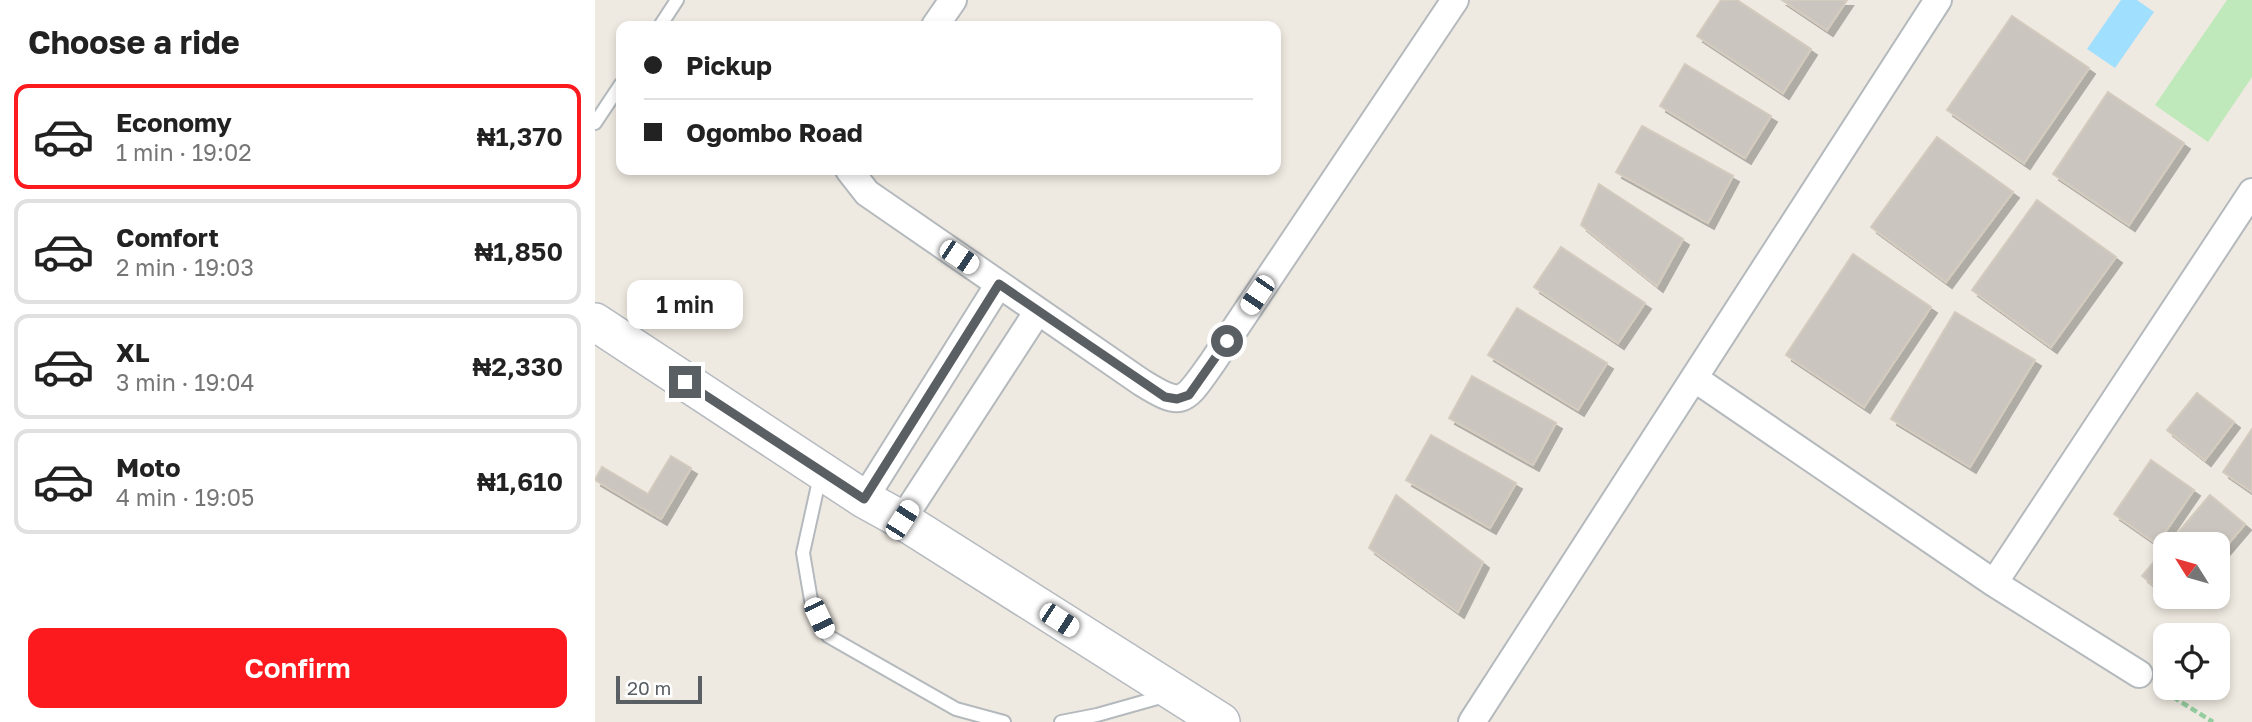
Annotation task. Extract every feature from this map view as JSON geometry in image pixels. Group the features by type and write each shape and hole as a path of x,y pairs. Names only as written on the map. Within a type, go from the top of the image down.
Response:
{"main road":[{"path":"595,322 864,499 902,520 1221,722"}],"street":[{"path":"938,21 953,0"},
{"path":"853,175 867,193 1165,397 1177,399 1189,395 1455,0"},
{"path":"1472,722 1938,0"},
{"path":"1994,583 2252,192"},
{"path":"864,499 999,284"},
{"path":"902,520 1038,311"},
{"path":"1694,378 1994,583 2139,674"}],"lane":[{"path":"663,21 677,0"},
{"path":"595,122 616,91"},
{"path":"821,471 803,553 811,600 828,636 956,709 1004,722"},
{"path":"1061,722 1175,693"}],"path":[{"path":"2178,700 2213,722"}],"green space":[{"path":"2227,0 2252,0 2252,77 2208,142 2155,105"}],"water":[{"path":"2121,0 2137,0 2154,12 2115,68 2087,49"}],"building":[{"path":"1721,0 1737,0 1811,49 1783,93 1697,36"},
{"path":"1782,0 1847,0 1827,30"},
{"path":"2012,16 2089,68 2024,163 1947,110"},
{"path":"1685,64 1771,116 1745,158 1660,106"},
{"path":"2108,92 2184,143 2129,225 2053,174"},
{"path":"1642,126 1733,176 1708,223 1616,172"},
{"path":"1937,137 2013,192 1946,282 1871,227"},
{"path":"1599,184 1683,239 1657,286 1581,225"},
{"path":"2037,200 2116,257 2051,347 1972,290"},
{"path":"1561,247 1645,303 1618,343 1534,287"},
{"path":"1853,254 1931,307 1864,407 1786,355"},
{"path":"1517,308 1607,363 1578,410 1488,355"},
{"path":"1955,312 2035,360 1970,467 1891,419"},
{"path":"1472,376 1556,423 1533,465 1449,418"},
{"path":"2197,393 2234,422 2205,460 2167,430"},
{"path":"2252,429 2252,492 2223,472"},
{"path":"1431,435 1516,483 1490,528 1406,480"},
{"path":"671,456 691,468 661,519 595,480 602,467 648,494"},
{"path":"2151,460 2194,490 2165,532 2153,532 2153,541 2114,514"},
{"path":"1396,495 1483,562 1458,612 1369,548"},
{"path":"2210,495 2245,524 2230,542 2230,532 2178,532"},
{"path":"2153,563 2153,585 2142,576"}],"route":[{"path":"685,382 864,499 999,284 1165,397 1177,399 1189,395 1227,341"}]}
